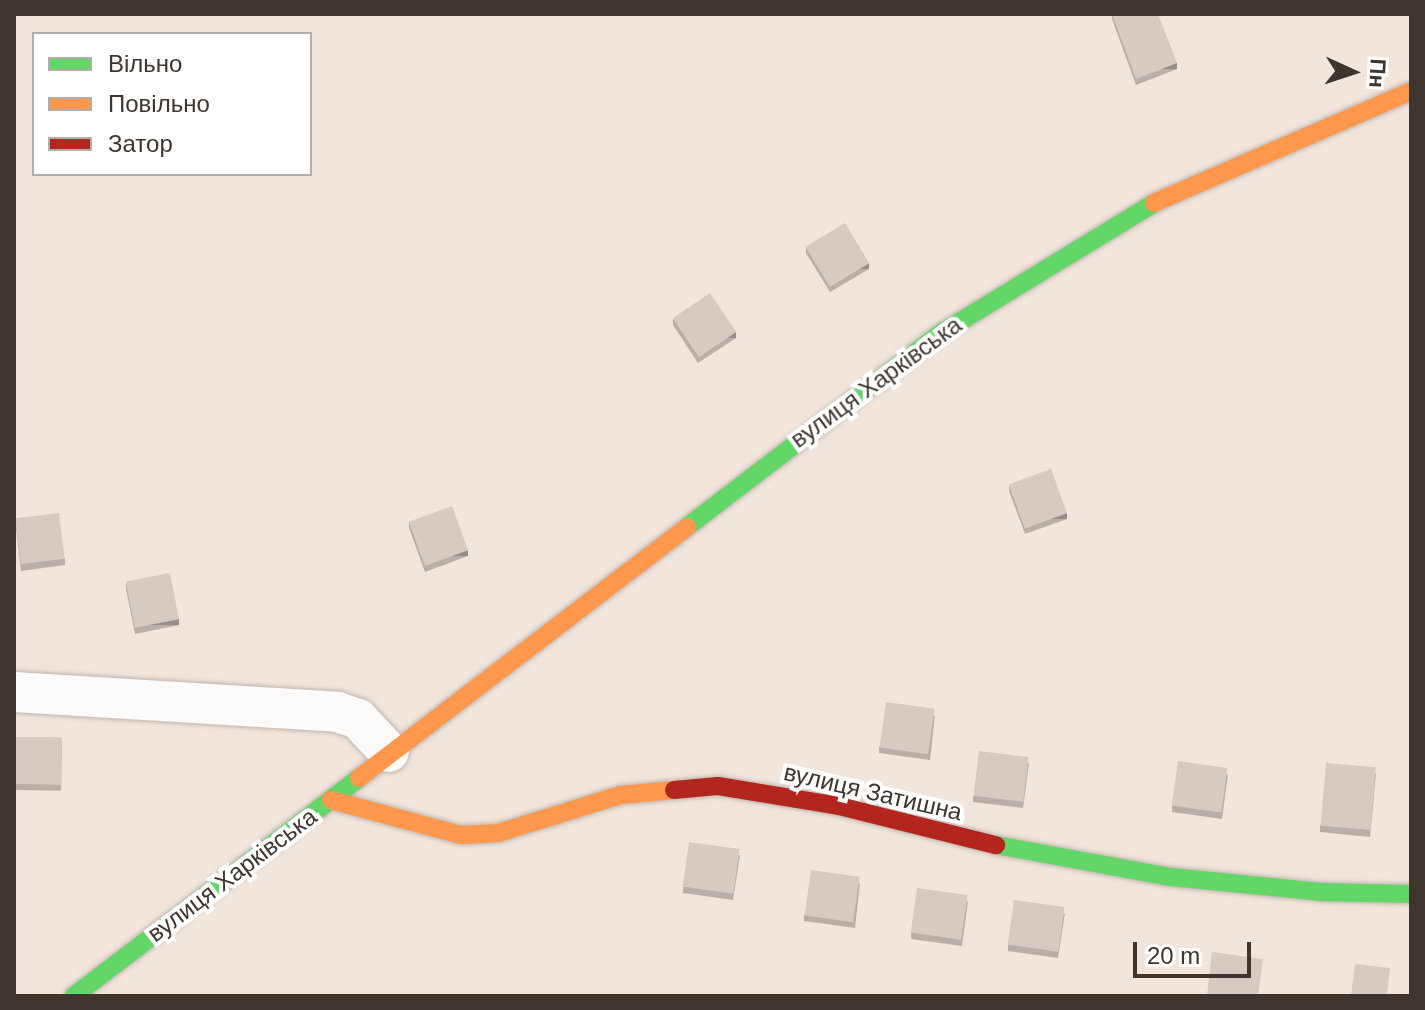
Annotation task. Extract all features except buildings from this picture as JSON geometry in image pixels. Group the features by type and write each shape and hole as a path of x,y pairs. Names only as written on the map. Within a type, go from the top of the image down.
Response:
{"street":[{"name":"вулиця Харківська","path":"74,996 938,335 1034,272 1153,204 1411,91"},
{"path":"14,692 337,712 358,719 389,752"},
{"name":"вулиця Затишна","path":"331,800 435,832 461,835 498,833 621,795 718,786 839,806 1046,857 1155,875 1320,892 1411,894"}],"traffic: fast":[{"path":"687,527 938,335 1154,203"},
{"path":"74,996 359,778"},
{"path":"996,845 1171,877 1320,892 1411,894"}],"traffic: slow":[{"path":"1154,203 1411,91"},
{"path":"359,778 687,527"},
{"path":"331,800 461,835 498,833 621,795 674,790"}],"traffic: jam":[{"path":"674,790 718,786 839,806 996,845"}]}
